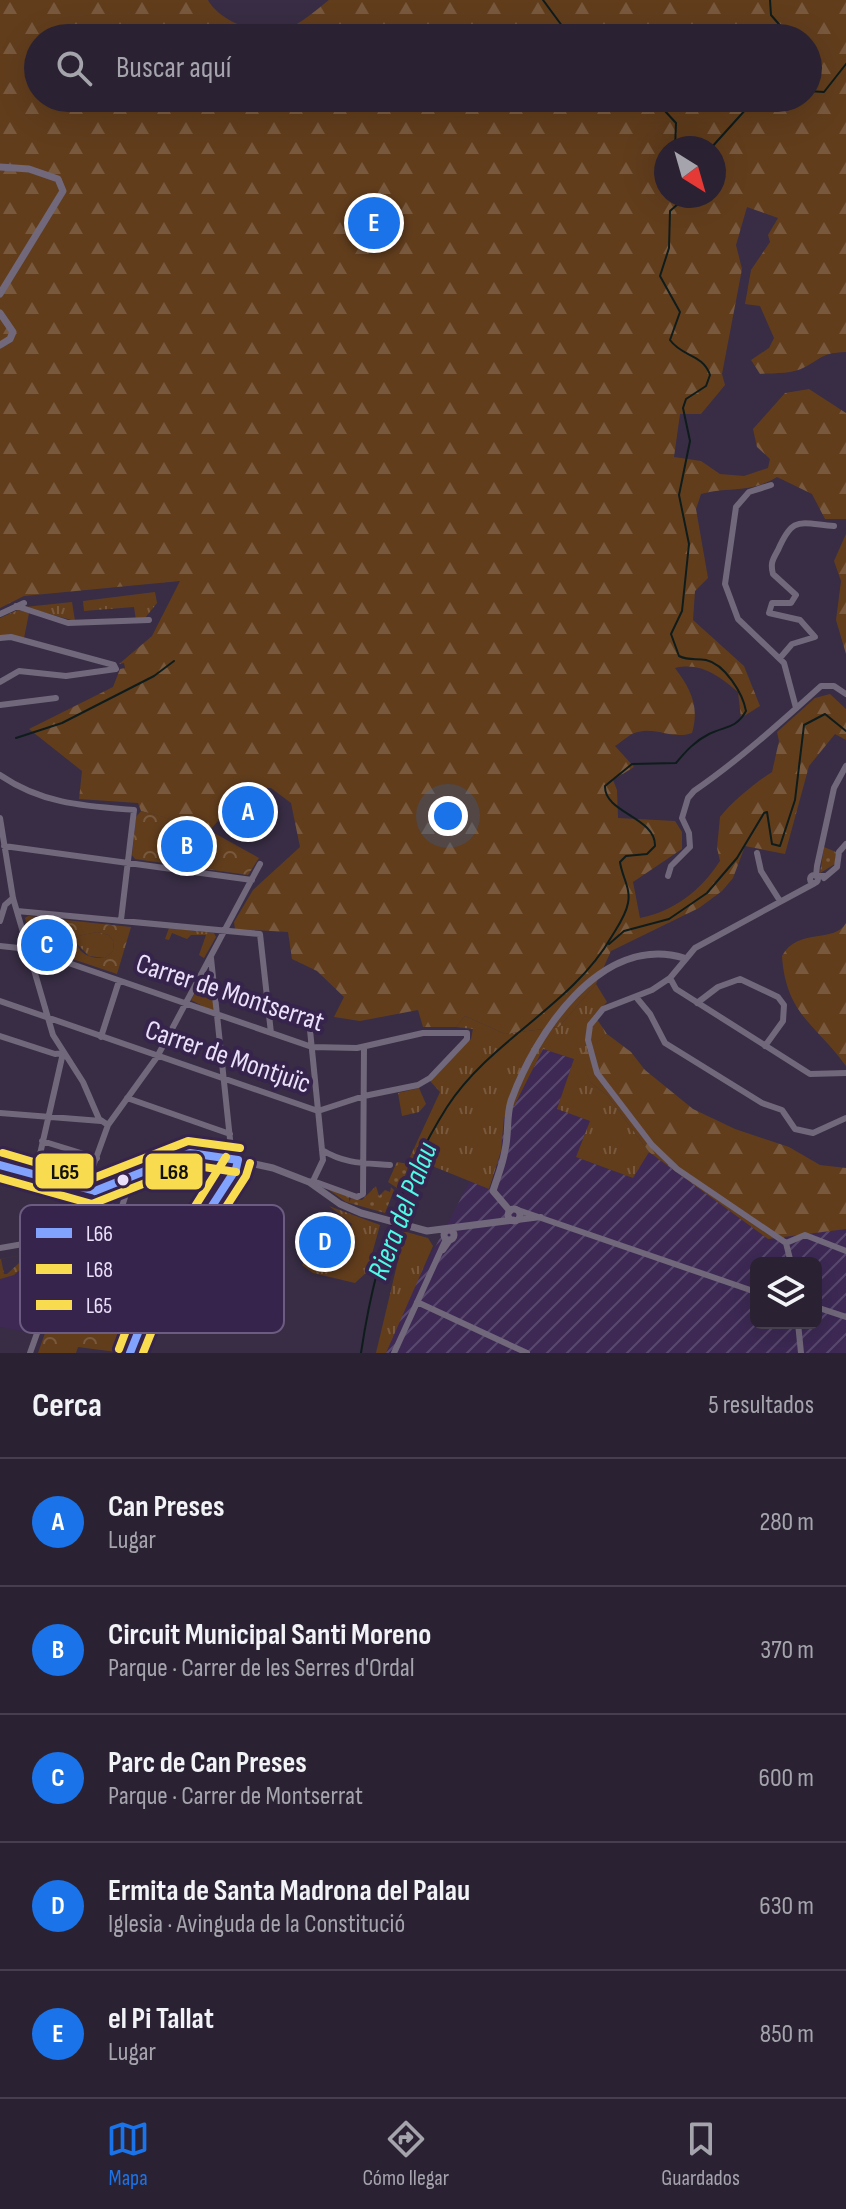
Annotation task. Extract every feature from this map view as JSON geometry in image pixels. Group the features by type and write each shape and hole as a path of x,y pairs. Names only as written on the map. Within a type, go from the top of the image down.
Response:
{"street":[{"path":"0,167 29,169 58,179 63,191 0,294"},
{"path":"0,313 13,332 10,339 0,345"},
{"path":"771,485 749,492 736,507 725,584 738,619 780,658 796,708"},
{"path":"780,658 792,644 815,637 800,620 769,613 772,603 791,603 796,595 773,574 772,561 784,532 791,527 834,526"},
{"path":"0,614 24,603"},
{"path":"16,606 68,623 149,620"},
{"path":"0,638 79,653 114,665 115,670 66,676 19,671 0,682"},
{"path":"668,876 671,866 690,847 689,833 682,818 688,798 742,751 770,734 821,686 834,686 846,694"},
{"path":"0,705 56,698"},
{"path":"814,879 834,788 846,766"},
{"path":"0,775 44,799 134,810 121,920"},
{"path":"0,818 13,898 49,1019 63,1053 105,1123"},
{"path":"790,1257 786,1243 677,1169 640,1131 593,1065 588,1040 596,1016 617,1001 636,997 670,978 684,958 814,879 826,876 837,867 839,852 846,844"},
{"path":"4,846 252,880"},
{"path":"757,853 761,871 780,901"},
{"path":"79,1205 89,1186 105,1123 157,1057 260,864"},
{"path":"0,876 8,876"},
{"path":"0,921 5,905 13,898"},
{"path":"17,911 260,934 263,939 271,1033"},
{"name":"Carrer de Montserrat","path":"0,946 28,949 312,1047 364,1047 423,1033 457,1031 467,1035"},
{"path":"514,1214 493,1191 505,1152 510,1105 545,1032 572,1000 621,960 641,956 684,958"},
{"path":"210,960 215,976 236,1169 213,1205"},
{"path":"202,974 215,976"},
{"path":"670,978 676,989 810,1074 846,1073"},
{"path":"697,1003 718,987 740,979 778,997 784,1005 783,1021 765,1046"},
{"path":"101,1037 119,981"},
{"path":"636,997 650,1014 665,1043 762,1103 782,1110 795,1129 806,1134 819,1132 846,1118"},
{"name":"Carrer de Montjuïc","path":"0,1001 318,1111 364,1096 418,1085 430,1078 463,1045 467,1035"},
{"path":"310,1030 323,1160 311,1182"},
{"path":"0,1036 51,1053 63,1053"},
{"path":"0,1165 89,1186 108,1184 190,1153 235,1159 359,1197 364,1190 364,1047"},
{"path":"31,1173 37,1167 63,1053"},
{"path":"127,1098 230,1134"},
{"path":"0,1113 105,1123"},
{"path":"42,1141 97,1158"},
{"path":"322,1150 338,1160 390,1165"},
{"path":"122,1205 132,1175"},
{"path":"311,1182 340,1204 427,1231 446,1241"},
{"path":"394,1353 446,1241 471,1226 500,1223 514,1214 549,1218 750,1290"},
{"path":"786,1243 805,1235 846,1251"},
{"path":"0,1248 20,1245"},
{"path":"417,1302 527,1353"},
{"path":"822,1309 846,1317"},
{"path":"799,1329 801,1353"},
{"path":"26,1353 34,1333"},
{"path":"130,1353 137,1333"}],"shaded area":[{"path":"543,1049 574,1059 557,1109 590,1121 576,1157 632,1178 649,1152 768,1239 846,1229 846,1353 379,1353 470,1181 490,1189 501,1151 504,1117 512,1110"},
{"path":"20,1270 20,1331 0,1327 0,1279"}],"green space":[{"path":"0,0 208,0 222,15 239,24 24,24 24,112 822,112 822,24 296,24 329,0 846,0 846,352 827,355 795,371 760,374 751,360 769,348 774,338 760,306 745,304 751,270 770,242 768,235 778,218 747,207 736,245 742,269 722,374 725,385 701,414 680,414 674,457 701,461 720,474 744,476 768,468 770,459 757,447 753,429 785,393 809,389 846,413 846,519 825,519 812,494 777,477 757,486 701,494 696,509 708,578 695,591 693,620 744,666 760,706 741,718 738,692 724,681 701,669 675,668 692,698 695,714 692,733 638,732 615,746 634,767 613,780 617,790 618,818 675,821 682,832 682,849 633,882 640,918 676,905 696,890 713,871 720,861 717,848 720,817 744,793 772,772 779,741 777,732 815,698 830,694 846,709 846,740 835,734 809,766 785,854 745,846 733,878 722,891 699,908 611,951 596,984 559,1027 505,1034 465,1016 456,1027 423,1027 418,1010 360,1021 334,1017 344,997 317,971 292,959 288,932 235,929 234,922 253,890 300,847 291,803 271,788 247,788 210,830 141,811 138,803 79,799 82,771 29,729 113,687 120,669 125,668 124,663 119,664 152,636 180,581 24,596 0,608"},
{"path":"846,534 846,654 836,620 841,581 834,561"},
{"path":"155,592 157,603 145,618 136,620 134,607 84,611 83,601"},
{"path":"72,602 75,621 25,607"},
{"path":"18,610 29,613 24,638 0,636 0,618"},
{"path":"141,811 205,828 259,858 248,875 135,859 132,855 136,817"},
{"path":"824,847 836,852 835,864 820,873"},
{"path":"25,918 131,927 117,974 34,946","holes":["97,932 109,935 114,942 113,951 105,958 83,953 74,937"]},
{"path":"846,923 846,1066 796,1006 789,992 782,956 797,942 833,933"},
{"path":"169,928 214,933 216,937 204,958 199,955 206,935 191,935 187,939 172,933 169,940 165,939"},
{"path":"97,932 109,935 114,942 113,951 105,958 89,956 73,940 73,937"},
{"path":"209,980 212,1011 191,1000 201,983 206,985"},
{"path":"596,984 607,1002 594,1015 607,1034 579,1057 591,1083 607,1095 649,1152 633,1178 576,1157 590,1121 557,1109 574,1059 543,1049 512,1110 504,1117 501,1151 489,1189 410,1157 440,1092 430,1081 471,1039 473,1029 456,1027 465,1016 505,1034 559,1027"},
{"path":"607,1034 693,1109 735,1129 789,1147 820,1165 846,1168 846,1229 768,1239 649,1152 607,1095 591,1083 578,1057"},
{"path":"419,1088 426,1104 419,1112 402,1116 398,1093"},
{"path":"190,1158 197,1171 172,1184 165,1171"},
{"path":"397,1162 409,1164 400,1190 388,1182"},
{"path":"376,1186 379,1196 385,1190 390,1192 391,1187 394,1190 385,1213 346,1202 325,1187 349,1197 349,1202 351,1198 362,1200"},
{"path":"105,1197 115,1205 104,1205"},
{"path":"329,1206 380,1225 367,1272 355,1283 313,1273 302,1265 309,1257 324,1266 333,1252 329,1249 338,1227 349,1231 352,1224"},
{"path":"399,1230 428,1238 433,1246 386,1353 376,1353 401,1248"},
{"path":"20,1256 1,1259 4,1274 20,1262 20,1270 0,1279 0,1259"},
{"path":"45,1333 131,1335 124,1353 78,1347 76,1353 38,1353"}],"waterway":[{"path":"543,0 561,24"},
{"path":"770,0 771,15 779,24"},
{"path":"822,92 846,64"},
{"path":"666,112 676,123 675,136"},
{"path":"722,136 743,112"},
{"name":"Riera del Palau","path":"361,1353 381,1257 402,1195 430,1136 465,1083 508,1041 576,983 595,961 627,907 629,898 620,862 626,856 647,854 655,846 647,828 613,803 605,786 632,764 676,763 699,740 734,724 746,711 737,688 726,673 706,660 679,656 671,634 682,611 689,544 679,495 690,441 683,408 686,399 706,386 710,375 702,363 670,340 680,312 660,276 669,248 670,211 673,208"},
{"path":"16,738 62,723 154,676 174,661"},
{"path":"609,944 624,931 669,919 707,893 737,858 764,813 767,812 772,844 780,846 795,800 804,725 825,714 846,731"}],"transit line":[{"name":"L65","path":"3,1153 91,1179 188,1141 240,1148"},
{"name":"L66","path":"95,1191 190,1153 238,1160"},
{"name":"L65","path":"196,1205 226,1157"},
{"name":"L66","path":"213,1205 236,1169 238,1160"},
{"name":"L68","path":"227,1205 246,1176 250,1163"},
{"name":"L66","path":"0,1165 95,1191"},
{"name":"L68","path":"0,1178 92,1204 191,1165 236,1172"},
{"name":"L65","path":"119,1349 125,1333"},
{"name":"L66","path":"130,1353 138,1333"},
{"name":"L68","path":"143,1353 151,1333"}],"place":[{"name":"el Pi Tallat","path":"374,223"},
{"name":"Can Preses","path":"248,812"},
{"name":"Circuit Municipal Santi Moreno","path":"187,846"},
{"name":"Parc de Can Preses","path":"47,945"},
{"name":"Ermita de Santa Madrona del Palau","path":"325,1242"}]}
